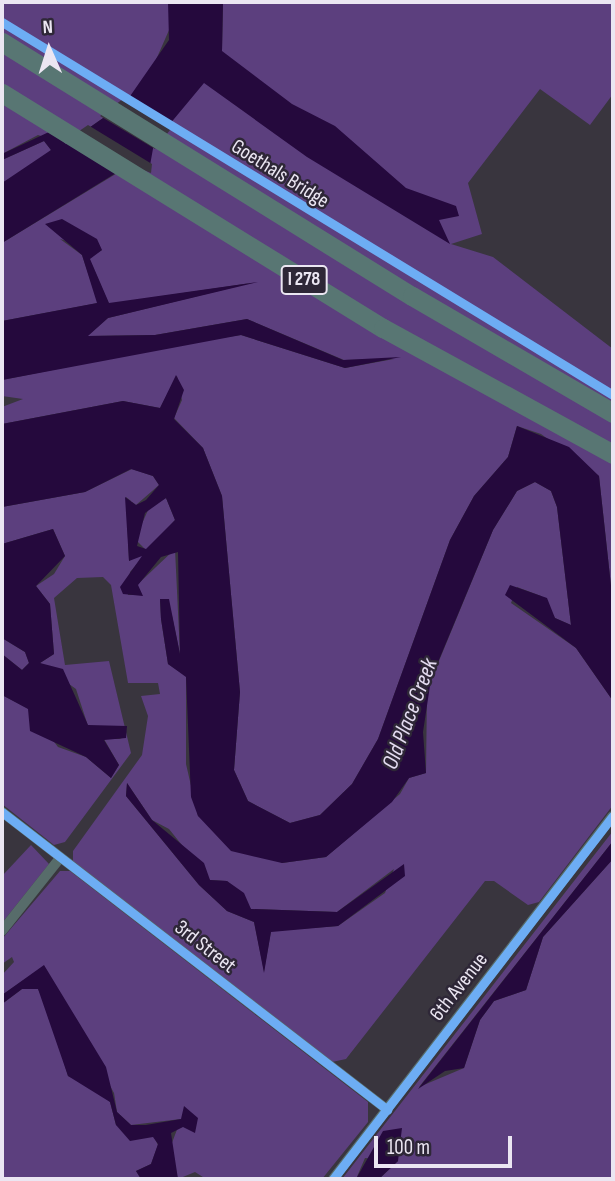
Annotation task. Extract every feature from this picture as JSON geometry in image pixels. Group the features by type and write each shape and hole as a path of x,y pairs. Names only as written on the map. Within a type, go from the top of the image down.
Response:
{"highway":[{"name":"Goethals Bridge","path":"2,42 421,302 613,413"},
{"name":"I 278","path":"2,93 383,328 613,454"}],"street":[{"name":"3rd Street","path":"2,812 387,1110"},
{"name":"6th Avenue","path":"333,1179 613,816"},
{"path":"2,931 60,858"}],"shaded area":[{"path":"2,2 168,2 173,21 148,78 126,102 66,144 38,135 2,154"},
{"path":"223,2 613,2 613,94 590,125 540,89 468,183 482,234 451,244 493,257 613,349 613,604 599,476 541,434 517,426 508,457 474,496 450,540 378,739 352,784 320,815 290,823 248,801 234,770 240,692 222,496 203,448 174,418 182,400 177,376 160,408 123,401 2,424 2,407 23,399 2,396 2,380 193,342 241,335 345,368 394,359 344,360 247,319 155,335 87,336 108,318 251,283 109,304 89,258 102,250 60,239 82,255 98,303 2,321 2,243 147,155 222,51"},
{"path":"44,141 51,150 46,158 2,183 2,160"},
{"path":"132,469 153,476 159,485 136,505 126,497 129,561 145,549 135,539 149,508 166,498 175,520 130,572 128,595 142,595 137,585 175,549 180,654 172,616 160,600 161,619 168,664 186,676 186,764 198,816 282,863 326,857 400,794 409,778 426,773 427,690 493,530 517,491 535,482 551,491 557,507 571,625 555,618 541,596 517,587 511,603 576,648 613,701 613,805 539,902 528,905 494,881 485,881 346,1059 332,1062 73,861 73,851 142,755 148,716 141,696 160,694 158,683 128,683 111,585 103,577 77,578 54,598 65,665 109,661 131,753 65,842 54,845 2,804 2,695 29,709 58,747 86,757 111,778 119,765 104,739 122,739 88,726 76,689 40,663 54,654 50,604 36,586 54,574 65,556 53,529 2,544 2,507 85,492","holes":["127,783 152,820 169,829 210,880 227,881 251,909 337,912 394,869 385,893 338,926 271,931 264,971 254,922 227,911 199,885 126,796"]},
{"path":"2,638 25,652 29,663 22,670 2,654"},
{"path":"613,831 613,841 419,1087 464,1068 480,1020 494,1001 526,990 543,937 613,859 613,1179 379,1179 398,1161 365,1158 356,1179 342,1179"},
{"path":"31,845 49,864 2,923 2,876"},
{"path":"60,871 70,871 368,1102 368,1122 322,1179 206,1179 195,1172 178,1179 170,1148 181,1119 131,1125 117,1112 114,1093 44,966 2,995 2,975 14,962 12,957 2,964 2,939"},
{"path":"22,989 38,989 47,1006 68,1076 98,1089 110,1102 116,1125 154,1137 158,1145 151,1164 136,1171 141,1179 2,1179 2,1004"}],"water":[{"path":"168,2 223,2 222,51 292,104 335,126 406,188 456,206 459,216 439,220 450,244 307,157 204,83 154,143 149,171 129,165 2,243 2,183 51,150 44,141 2,160 2,154 51,131 66,144 126,102 169,40"},
{"path":"62,219 97,239 102,250 90,259 109,303 258,282 108,318 88,336 155,335 247,319 343,360 401,357 345,368 241,335 2,380 2,321 97,303 82,255 45,224"},
{"name":"Old Place Creek","path":"176,375 184,390 174,419 203,448 222,496 240,692 234,770 248,801 290,823 320,815 352,784 378,739 450,540 474,496 508,457 517,426 569,447 599,476 613,604 613,701 576,648 505,595 510,585 547,598 555,618 571,625 557,507 551,491 535,482 517,491 493,530 431,679 423,732 426,773 409,778 392,802 326,857 282,863 231,851 198,816 191,797 186,677 168,664 161,619 160,599 169,599 180,654 178,552 161,557 138,585 143,596 123,594 120,587 142,556 129,561 125,497 136,505 146,500 159,485 153,476 131,469 85,492 2,507 2,424 123,401 160,408","holes":["166,498 175,520 146,549 137,546 145,513"]},
{"path":"53,529 65,556 36,586 50,604 54,654 40,663 63,669 88,725 127,726 126,738 104,740 119,765 111,778 86,757 30,731 28,709 2,695 2,654 22,670 29,663 25,652 2,638 2,544"},
{"path":"127,783 152,820 204,863 210,880 227,881 244,893 251,909 337,912 404,864 405,876 338,926 271,932 264,973 254,922 227,911 199,885 126,796"},
{"path":"613,841 613,859 543,937 526,990 494,1001 480,1020 464,1068 445,1071 418,1089"},
{"path":"44,965 106,1067 117,1112 131,1125 181,1119 184,1106 198,1118 195,1133 183,1127 171,1133 178,1179 141,1179 136,1171 151,1164 158,1144 153,1137 130,1141 116,1125 110,1102 68,1076 38,989 22,989 2,1004 2,995"},
{"path":"402,1128 398,1161 379,1179 356,1179 383,1131"}],"pier":[{"path":"127,96 174,125 155,149 100,116"},
{"path":"88,125 152,164 151,173 66,140"}],"cycle path":[{"path":"2,22 613,395"},
{"path":"2,812 387,1110"},
{"path":"333,1179 613,816"}]}
